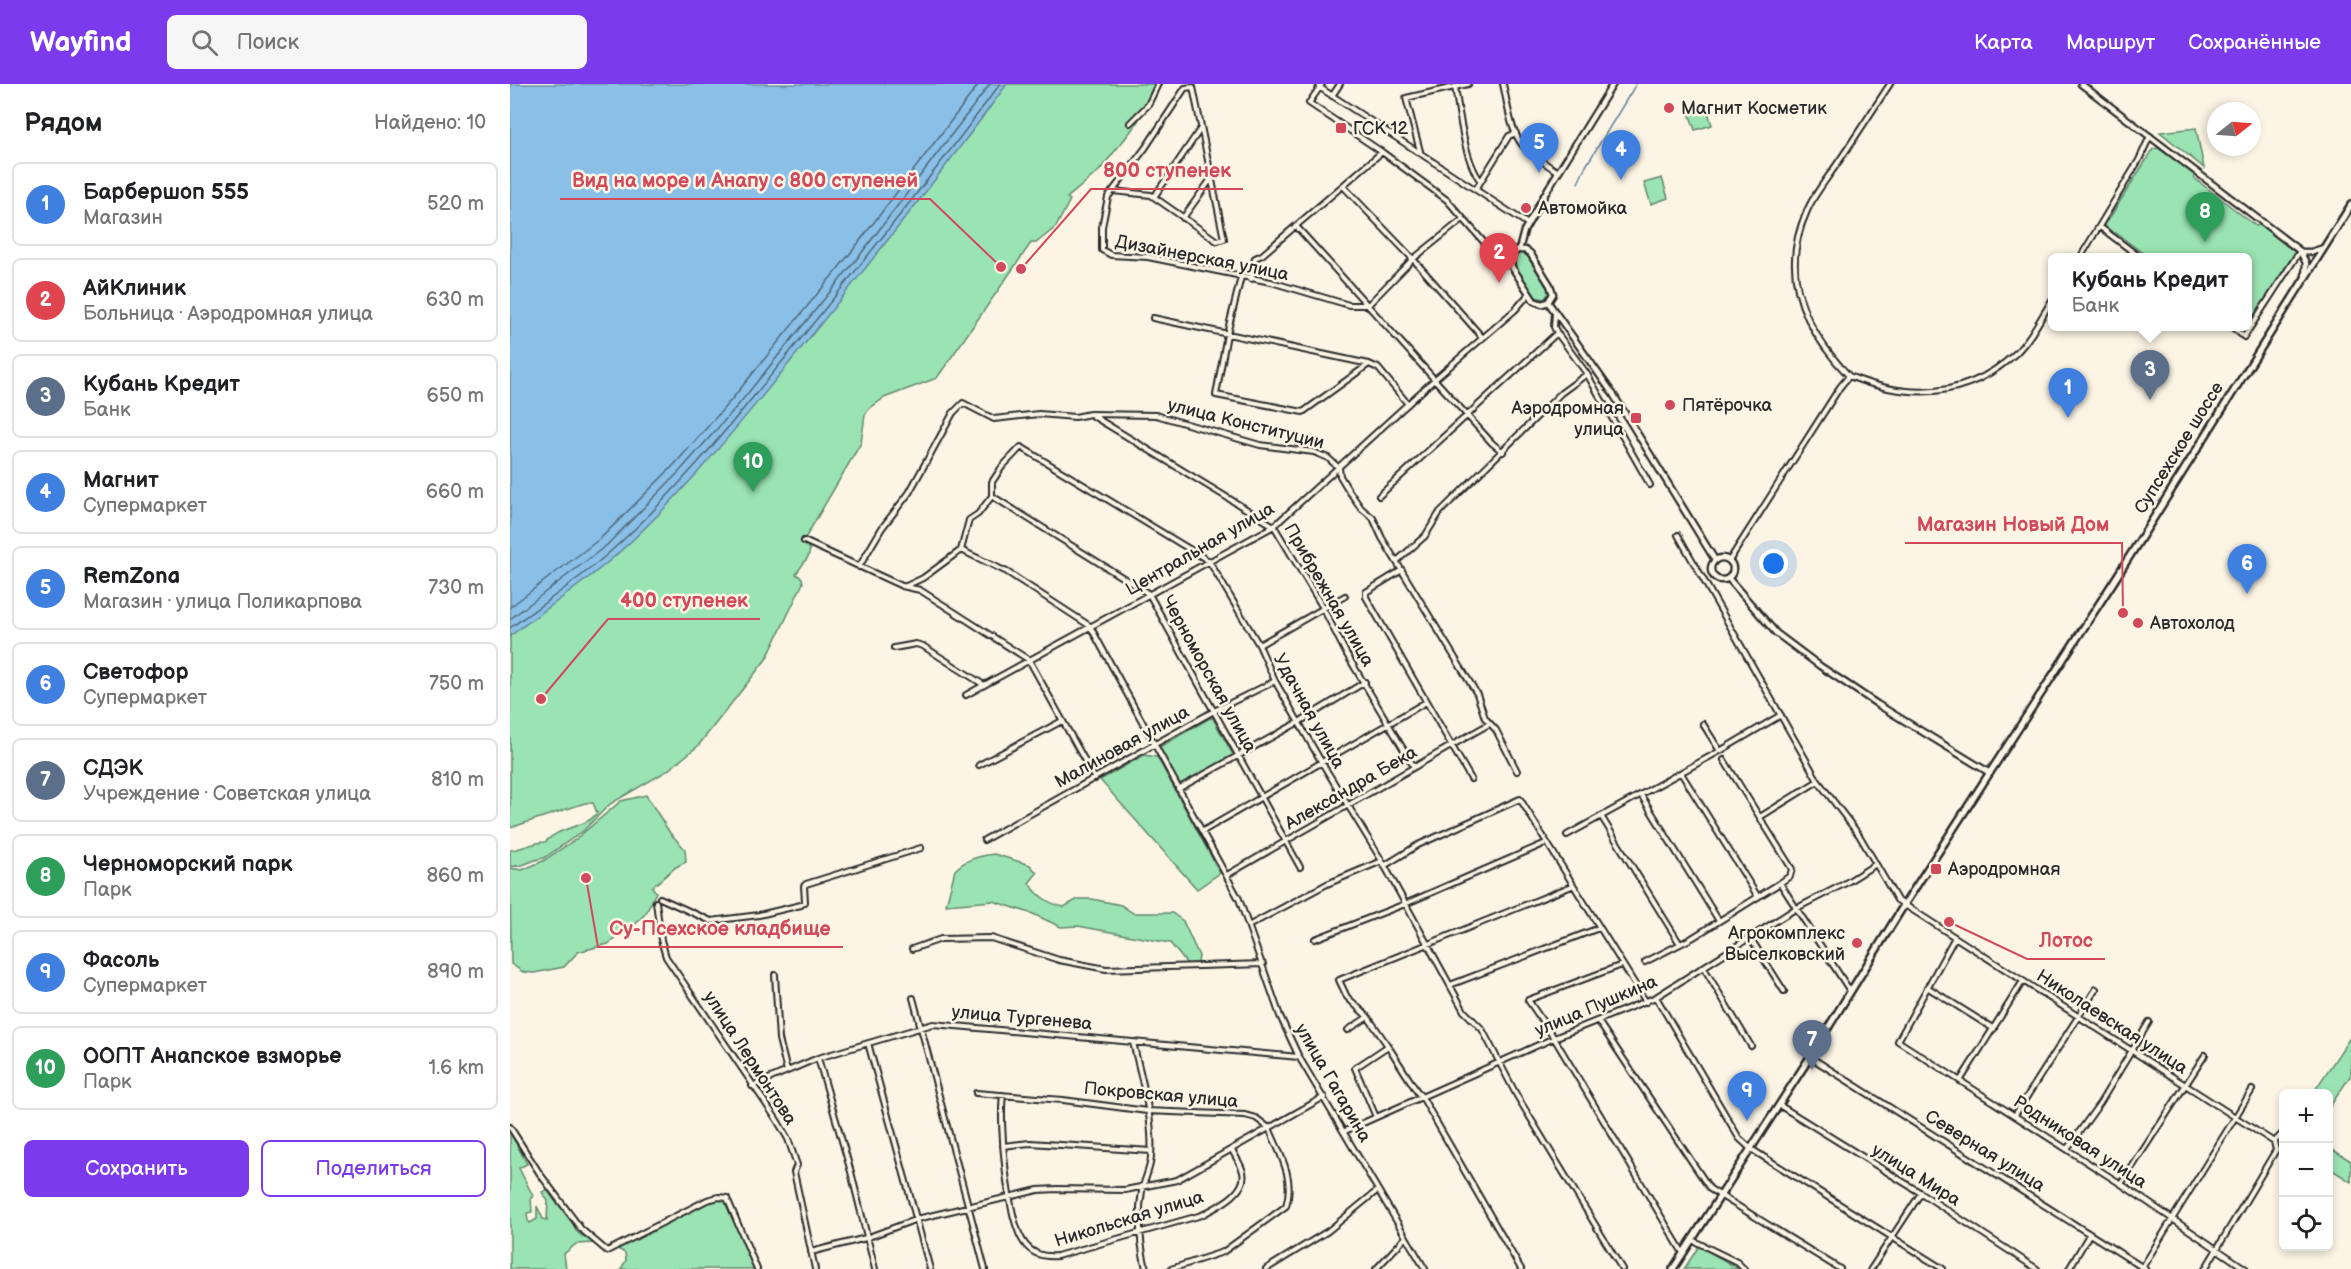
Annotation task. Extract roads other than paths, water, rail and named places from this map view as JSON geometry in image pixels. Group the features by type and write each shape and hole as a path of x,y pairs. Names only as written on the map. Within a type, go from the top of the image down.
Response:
{"main road":[{"name":"Супсехское шоссе","path":"1673,1269 1810,1058 1904,905 2351,205"}],"street":[{"path":"1130,123 1148,105 1158,84"},
{"path":"1332,96 1340,84"},
{"path":"1420,152 1406,99 1468,84"},
{"path":"1503,84 1516,133 1526,149 1558,172"},
{"path":"1519,250 1528,224 1613,84"},
{"path":"1890,84 1807,210 1794,258 1795,283 1805,314 1818,339 1849,376 1895,390 1937,392 1982,377 2012,356 2034,330 2048,307"},
{"path":"2081,84 2300,251 2309,253 2324,248"},
{"path":"1510,260 1496,256 1447,200 1383,152 1309,102 1320,86 1528,224"},
{"path":"1193,87 1202,128 1224,239 1217,241 1155,197 1113,191 1185,88 1193,87"},
{"path":"1455,87 1464,138 1475,175 1481,181"},
{"path":"1155,197 1202,128"},
{"path":"1476,189 1509,136 1516,133"},
{"path":"2083,253 2139,160 2150,136"},
{"path":"1251,279 1255,258 1262,255 1383,152"},
{"path":"1184,218 1212,178"},
{"path":"1343,186 1413,259 1482,337"},
{"name":"Дизайнерская улица","path":"1113,191 1108,197 1104,213 1102,250 1106,253 1148,257 1271,282 1349,305 1368,305"},
{"path":"1368,305 1413,259 1462,219"},
{"path":"1296,226 1434,380 1503,452"},
{"path":"2100,227 2134,253"},
{"path":"1519,250 1530,253 1550,285 1553,294 1548,302 1536,302 1529,294 1512,267 1510,260 1513,253 1519,250"},
{"path":"2300,251 2306,263 2305,278"},
{"path":"2252,325 2300,251"},
{"path":"1241,277 1227,334 1216,395 1303,412 1369,364"},
{"name":"Центральная улица","path":"966,695 1274,526 1434,380 1515,310 1529,294"},
{"path":"1548,302 1624,411 1715,560"},
{"path":"1555,312 1554,327 1557,333 1587,374 1650,485"},
{"path":"1154,318 1369,364 1378,368 1408,404"},
{"path":"2236,331 2244,337 2248,331"},
{"path":"1379,496 1557,333"},
{"path":"1398,560 1425,536 1440,512 1561,393 1587,374"},
{"path":"1729,561 1849,376"},
{"name":"улица Конституции","path":"859,567 882,528 909,493 953,413 963,403 994,419 1040,414 1075,417 1090,414 1156,415 1260,445 1314,452 1328,458 1339,468 1340,476 1349,491 1361,508 1377,524 1382,538 1398,560 1477,694 1489,724 1496,730 1517,771"},
{"name":"Прибрежная улица","path":"1090,414 1274,526 1414,767"},
{"name":"Удачная улица","path":"992,496 992,482 1002,467 1021,447 1209,561 1259,645 1275,681 1322,764 1382,861 1464,1011 1482,1029 1498,1062 1622,1269"},
{"path":"906,586 923,578 961,550 969,520 978,514 992,496"},
{"name":"Черноморская улица","path":"992,496 1149,594 1300,867"},
{"path":"1678,535 1818,781 1859,835 1897,900 1904,905"},
{"path":"804,541 859,567 920,590 1029,660 1095,779"},
{"path":"961,550 1007,572 1090,626"},
{"path":"1722,558 1729,561 1733,569 1728,578 1722,580 1714,577 1711,569 1715,560 1722,558"},
{"path":"1402,570 1371,587 1366,592 1366,597 1471,779"},
{"path":"1728,578 1776,633 1820,666 1990,773"},
{"path":"1259,645 1345,596"},
{"name":"улица Гагарина","path":"1090,626 1239,899 1280,1016 1299,1057 1425,1269"},
{"path":"894,648 916,644 923,646 984,685"},
{"name":"Малиновая улица","path":"984,840 1214,711 1275,681"},
{"path":"1178,789 1299,722 1365,682"},
{"path":"1203,831 1426,702"},
{"path":"1567,835 1720,752 1781,715"},
{"path":"979,765 1062,721"},
{"name":"Александра Бека","path":"1227,875 1489,724"},
{"path":"1703,724 1720,752"},
{"path":"1645,962 1719,921 1790,876 1792,869 1724,759"},
{"path":"1681,773 1758,897"},
{"path":"1760,817 1818,781"},
{"path":"1641,795 1719,921"},
{"path":"1384,866 1418,845 1520,799 1646,1002"},
{"path":"1601,816 1680,944"},
{"path":"1315,939 1405,904 1546,843"},
{"name":"улица Лермонтова","path":"815,1269 794,1172 797,1165 795,1158 777,1120 666,957 661,940 658,900 711,921 759,915 801,905 805,902 804,886 806,885 921,848"},
{"path":"1250,925 1328,885 1382,861"},
{"name":"улица Пушкина","path":"1344,1131 1498,1062 1656,997 1751,939 1795,909 1844,884 1876,864"},
{"path":"1780,883 1850,991"},
{"path":"1521,1269 1422,1096 1418,1094 1368,1017 1347,997 1339,980 1572,886"},
{"name":"Николаевская улица","path":"1904,905 2274,1142"},
{"path":"1450,985 1599,928"},
{"path":"1955,937 1927,987 1994,1029"},
{"path":"912,949 941,939 991,938 1059,960 1106,969 1263,964"},
{"path":"1751,939 1784,992"},
{"path":"1622,965 1528,1000 1554,1038 1683,1254"},
{"path":"1704,968 1751,1046"},
{"path":"775,975 779,1039 787,1071"},
{"path":"1960,1081 2024,981"},
{"name":"Родниковая улица","path":"1927,987 1898,1041 2121,1184 2246,1269"},
{"path":"2014,1115 2096,989"},
{"path":"1656,997 1739,1138 1751,1149 1942,1269"},
{"path":"913,998 985,1269"},
{"path":"1347,1030 1368,1017"},
{"path":"1598,1021 1710,1189 1840,1269"},
{"path":"2067,1149 2100,1103 2149,1022"},
{"name":"улица Тургенева","path":"752,1086 818,1058 933,1024 1299,1057"},
{"path":"1133,1042 1147,1111 1151,1151 1139,1211 1139,1232 1146,1269"},
{"path":"868,1043 930,1269"},
{"path":"1376,1117 1355,1068 1388,1046"},
{"path":"2121,1184 2205,1055"},
{"path":"818,1058 851,1172 875,1269"},
{"name":"Северная улица","path":"1810,1058 2143,1268"},
{"path":"2143,1268 2252,1090"},
{"name":"Покровская улица","path":"976,1094 1147,1111 1245,1115 1256,1118 1269,1128"},
{"name":"Никольская улица","path":"1003,1095 1000,1112 1003,1146 1010,1197 1018,1231 1032,1252 1046,1257 1068,1253 1202,1215 1238,1191 1243,1181 1243,1172 1232,1149"},
{"path":"811,1252 866,1238 917,1219 1010,1197 1057,1189 1109,1191 1142,1188 1185,1177 1324,1097"},
{"name":"улица Мира","path":"1779,1105 1921,1193 2037,1269"},
{"path":"510,1127 540,1174 581,1229 607,1251 707,1200 719,1197 727,1198 757,1269"},
{"path":"1171,1269 1223,1252 1286,1206 1290,1194 1289,1177 1269,1128"},
{"path":"2205,1269 2276,1150 2274,1142 2279,1136"},
{"path":"1003,1146 1030,1143 1151,1151"},
{"path":"1267,1269 1328,1231 1378,1190"},
{"path":"1871,1269 1921,1193"},
{"path":"2069,1269 2090,1233"},
{"path":"1376,1269 1406,1237"},
{"path":"1692,1240 1737,1262 1744,1269"}],"water":[{"path":"510,84 1007,84 926,192 842,297 746,416 683,489 615,556 510,636"}],"waterway":[{"path":"1578,183 1636,84"}],"place":[{"name":"Магнит Косметик","path":"1669,108"},
{"name":"ГСК 12","path":"1341,128"},
{"name":"RemZona","path":"1539,173"},
{"name":"Магнит","path":"1621,180"},
{"name":"Автомойка","path":"1526,208"},
{"name":"Черноморский парк","path":"2205,242"},
{"name":"Вид на море и Анапу с 800 ступеней","path":"1001,267"},
{"name":"800 ступенек","path":"1021,269"},
{"name":"АйКлиник","path":"1499,283"},
{"name":"Кубань Кредит","path":"2150,400"},
{"name":"Пятёрочка","path":"1670,405"},
{"name":"Аэродромная улица","path":"1636,418"},
{"name":"Барбершоп 555","path":"2068,418"},
{"name":"ООПТ Анапское взморье","path":"753,492"},
{"name":"Светофор","path":"2247,594"},
{"name":"Магазин Новый Дом","path":"2123,613"},
{"name":"Автохолод","path":"2138,623"},
{"name":"400 ступенек","path":"541,699"},
{"name":"Аэродромная","path":"1936,869"},
{"name":"Су-Псехское кладбище","path":"586,878"},
{"name":"Лотос","path":"1949,922"},
{"name":"Агрокомплекс Выселковский","path":"1857,943"},
{"name":"СДЭК","path":"1812,1070"},
{"name":"Фасоль","path":"1747,1121"}]}
